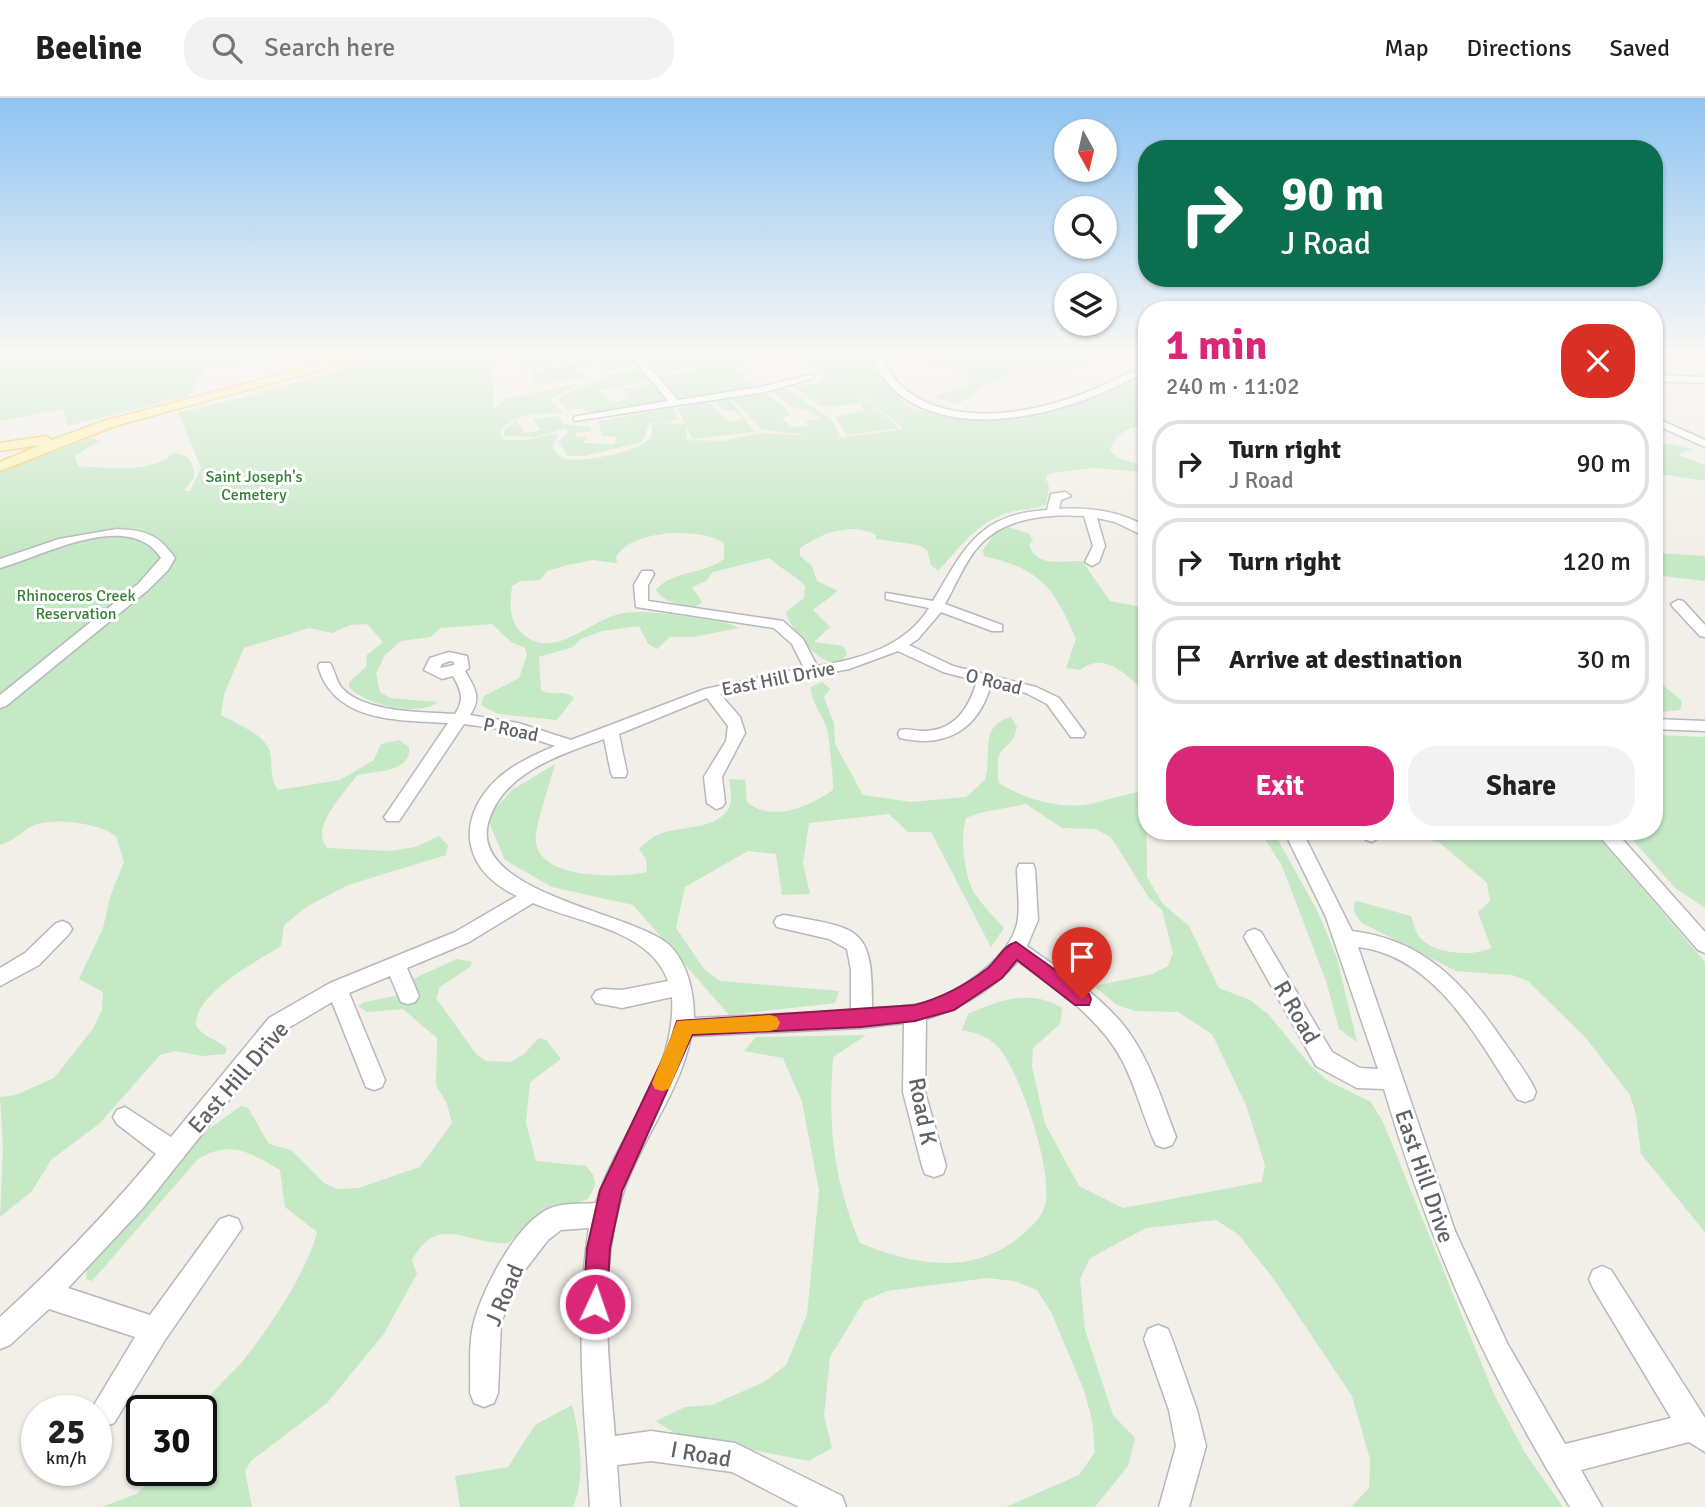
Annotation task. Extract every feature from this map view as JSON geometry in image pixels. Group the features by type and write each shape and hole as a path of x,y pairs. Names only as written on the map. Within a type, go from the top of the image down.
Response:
{"main road":[{"path":"0,467 60,441 121,420"},
{"path":"0,447 30,440 60,441"}],"street":[{"path":"1663,424 1705,444"},
{"path":"1053,512 1055,497 1065,496"},
{"name":"East Hill Drive","path":"605,1507 594,1286 604,1215 621,1167 678,1048 684,1027 681,987 662,951 645,938 531,894 500,878 489,868 477,840 483,810 507,781 545,757 572,746 710,692 864,660 899,646 925,628 962,557 978,537 1008,521 1053,512 1089,513 1127,522 1138,528"},
{"path":"1089,513 1098,546 1092,562"},
{"path":"0,564 60,542 102,534 152,539 160,544 167,558 163,567 143,587 0,703"},
{"path":"647,574 641,585 641,604 778,624 798,642 812,670"},
{"path":"891,596 905,606 938,606 997,628"},
{"path":"1678,604 1705,633"},
{"name":"O Road","path":"899,646 922,660 1031,690 1053,701 1077,733"},
{"path":"325,666 329,680 340,696 361,705 388,714 462,720"},
{"name":"P Road","path":"457,670 470,698 462,720 530,730 572,746"},
{"path":"906,734 919,738 950,730 976,706 985,679"},
{"path":"710,692 732,715 738,728 737,742 713,777 716,803"},
{"path":"393,817 429,761 462,720"},
{"path":"1663,724 1705,726"},
{"path":"611,732 619,773"},
{"name":"East Hill Drive","path":"1297,840 1346,938 1428,1191 1449,1246 1510,1375 1557,1461 1587,1507"},
{"path":"1612,840 1705,945"},
{"path":"684,1027 861,1019 915,1013 947,1004 995,972 1016,949 1028,920 1026,869"},
{"name":"East Hill Drive","path":"0,1335 45,1294 134,1200 277,1024 337,989 462,937 519,905 531,894"},
{"path":"783,922 845,936 858,945 862,957 861,1019"},
{"path":"7,978 32,959 62,929"},
{"name":"R Road","path":"1254,937 1324,1059 1357,1079 1392,1080"},
{"path":"1346,938 1368,938 1398,949 1425,966 1455,992 1525,1092"},
{"path":"1016,949 1063,983 1114,1030 1135,1066 1164,1137"},
{"path":"395,963 408,996"},
{"path":"603,997 622,999 681,987"},
{"path":"337,989 374,1080"},
{"name":"Road K","path":"915,1013 914,1091 934,1166"},
{"path":"125,1117 172,1152"},
{"name":"J Road","path":"484,1393 487,1323 509,1270 539,1231 557,1218 604,1215"},
{"path":"112,1399 155,1329 229,1228"},
{"path":"1557,1461 1699,1432 1602,1279"},
{"path":"45,1294 155,1329"},
{"path":"1158,1339 1183,1410 1191,1446 1174,1507"},
{"name":"I Road","path":"602,1452 651,1446 735,1458 831,1507"}],"green space":[{"path":"66,420 92,420 67,426"},
{"path":"181,420 515,420 499,433 504,440 527,440 555,433 558,436 552,447 561,456 584,459 637,447 652,436 652,424 659,422 650,423 642,442 585,456 568,456 558,442 567,434 567,428 534,437 504,436 504,431 516,421 526,433 541,430 534,420 560,420 563,424 591,427 591,431 576,433 576,437 587,437 584,443 614,444 617,437 602,436 598,421 678,420 659,423 685,424 683,420 727,420 729,422 745,420 754,432 693,439 686,426 687,440 723,441 761,433 815,436 762,430 752,420 784,420 792,428 808,425 806,421 831,420 840,436 837,438 904,429 893,420 1138,420 1138,426 1124,432 1110,450 1118,458 1138,464 1138,471 1093,468 1051,473 1046,476 1049,488 1046,505 1007,513 986,523 969,537 938,571 931,565 927,550 918,545 876,539 876,535 857,529 827,534 800,548 800,556 812,566 817,581 838,591 813,610 830,627 814,642 843,646 847,654 840,661 831,662 821,658 795,630 786,612 804,598 805,586 769,558 713,572 706,581 692,587 702,602 697,606 674,603 664,598 656,590 662,584 724,559 724,543 700,534 684,533 651,536 636,541 616,557 617,563 592,560 568,565 547,571 540,580 521,581 512,586 511,607 515,624 524,635 536,642 562,641 612,616 636,612 725,622 739,628 693,637 670,637 657,649 648,644 639,626 602,631 581,639 573,647 539,657 541,690 574,698 557,720 498,714 481,705 484,696 519,678 527,655 525,648 511,642 492,624 440,628 431,637 401,641 385,655 376,674 380,692 390,698 438,702 418,709 379,704 349,687 349,682 366,667 367,655 383,642 367,624 350,625 332,633 309,628 244,648 224,694 221,715 252,732 265,743 269,749 278,790 340,780 374,760 381,744 399,740 409,747 408,756 398,766 357,775 325,820 322,830 327,848 390,851 415,847 439,836 448,845 446,855 348,885 308,906 284,925 281,946 216,990 198,1013 196,1025 227,1049 225,1054 202,1056 175,1051 160,1055 100,1123 51,1160 32,1191 0,1217 3,1148 0,1097 16,1095 54,1078 92,1030 102,1010 103,992 79,979 103,928 110,897 124,862 116,836 109,831 76,823 34,825 0,845 0,472 91,438 99,441 75,456 78,466 129,468 155,464 173,453 178,454 186,457 193,467 194,477 184,491 190,491 201,468"},
{"path":"837,420 890,420 899,428 847,435"},
{"path":"1663,445 1692,449 1678,455 1705,465 1705,481 1663,474"},
{"path":"1009,527 1029,534 1033,540 1029,545 1033,553 1044,560 1082,561 1110,601 1138,606 1138,685 1107,664 1089,665 1080,670 1066,668 1076,639 1068,621 1052,593 1032,574 984,556 983,550 996,531"},
{"path":"1663,554 1705,556 1705,581 1663,576"},
{"path":"822,682 830,689 824,697 834,724 835,744 863,795 911,802 966,797 985,780 990,734 1001,721 1011,717 1017,727 1011,742 1003,749 998,760 999,783 1009,789 1045,802 1071,806 1138,792 1138,840 1147,840 1147,877 1162,903 1189,926 1219,988 1250,1000 1268,1014 1310,1065 1328,1081 1371,1102 1383,1122 1493,1392 1525,1453 1563,1507 1351,1507 1369,1488 1370,1459 1352,1396 1273,1278 1238,1234 1216,1220 1146,1228 1090,1258 1080,1279 1085,1330 1113,1415 1135,1438 1128,1466 1095,1507 1006,1507 1079,1475 1095,1452 1092,1420 1084,1390 1051,1312 1037,1290 1014,1281 987,1278 887,1291 864,1301 830,1357 824,1416 832,1448 809,1461 678,1435 656,1421 685,1407 712,1405 764,1382 786,1365 807,1315 819,1190 802,1102 783,1058 744,1051 756,1037 866,1035 833,1057 832,1129 838,1174 860,1243 881,1251 923,1261 964,1262 1003,1248 1022,1235 1043,1212 1046,1201 1044,1166 1033,1122 1016,1078 1008,1061 995,1044 982,1036 962,1030 968,1014 1003,1001 1038,999 1062,1008 1060,1024 1033,1048 1032,1067 1045,1124 1079,1186 1123,1208 1262,1182 1265,1165 1246,1105 1212,1034 1178,1012 1136,1011 1117,1005 1094,986 1153,974 1168,966 1173,953 1162,910 1149,898 1111,837 1095,829 1062,828 1026,804 966,818 963,846 971,887 1004,928 991,947 931,832 908,832 889,814 809,823 803,863 810,894 782,895 776,854 748,851 685,887 676,928 704,969 720,981 839,991 835,1003 729,1015 633,905 552,887 505,860 487,818 512,790 555,764 540,817 536,843 541,855 552,864 583,874 619,875 647,872 646,859 639,849 662,833 704,825 721,817 731,801 729,779 745,780 747,802 767,811 790,810 813,802 833,790 833,779 827,729 811,693 811,687"},
{"path":"1663,685 1682,701 1680,710 1663,712"},
{"path":"1663,735 1705,737 1705,908 1675,888 1633,840 1663,840"},
{"path":"1266,840 1278,840 1318,912 1337,958 1357,1042 1339,1029 1326,981 1282,866"},
{"path":"1431,840 1601,840 1705,962 1705,1232 1641,1154 1636,1115 1630,1095 1586,1038 1528,981 1512,975 1456,971 1362,923 1355,914 1354,904 1357,901 1411,916 1420,938 1434,948 1444,951 1464,953 1491,948 1478,912 1490,901 1487,883 1440,843"},
{"path":"457,959 472,962 470,967 440,987 436,998 476,1054 486,1061 510,1062 524,1054 539,1038 546,1040 561,1059 530,1082 526,1123 536,1161 586,1166 595,1182 588,1199 545,1215 517,1234 509,1243 444,1234 433,1237 422,1245 412,1260 417,1274 383,1335 327,1403 251,1461 245,1471 252,1507 102,1507 136,1494 145,1486 217,1486 217,1395 211,1395 246,1357 277,1314 297,1281 317,1232 285,1207 280,1170 240,1151 220,1150 198,1159 92,1281 86,1279 88,1262 135,1207 209,1129 241,1106 248,1108 269,1144 291,1150 324,1183 337,1189 358,1188 420,1167 452,1123 447,1104 436,1085 437,1038 403,1009 367,1012 358,1006 395,996 415,978"},
{"path":"572,1405 581,1470 573,1507 460,1507 455,1476 508,1467 535,1425"}],"slow traffic":[{"path":"662,1083 684,1027 770,1023"}],"route":[{"path":"595,1304 598,1248 611,1190 678,1048 684,1027 861,1019 915,1013 947,1004 995,972 1016,949 1082,999"}],"park label":[{"name":"Saint Joseph's Cemetery","path":"254,485"},
{"name":"Rhinoceros Creek Reservation","path":"76,604"}]}
